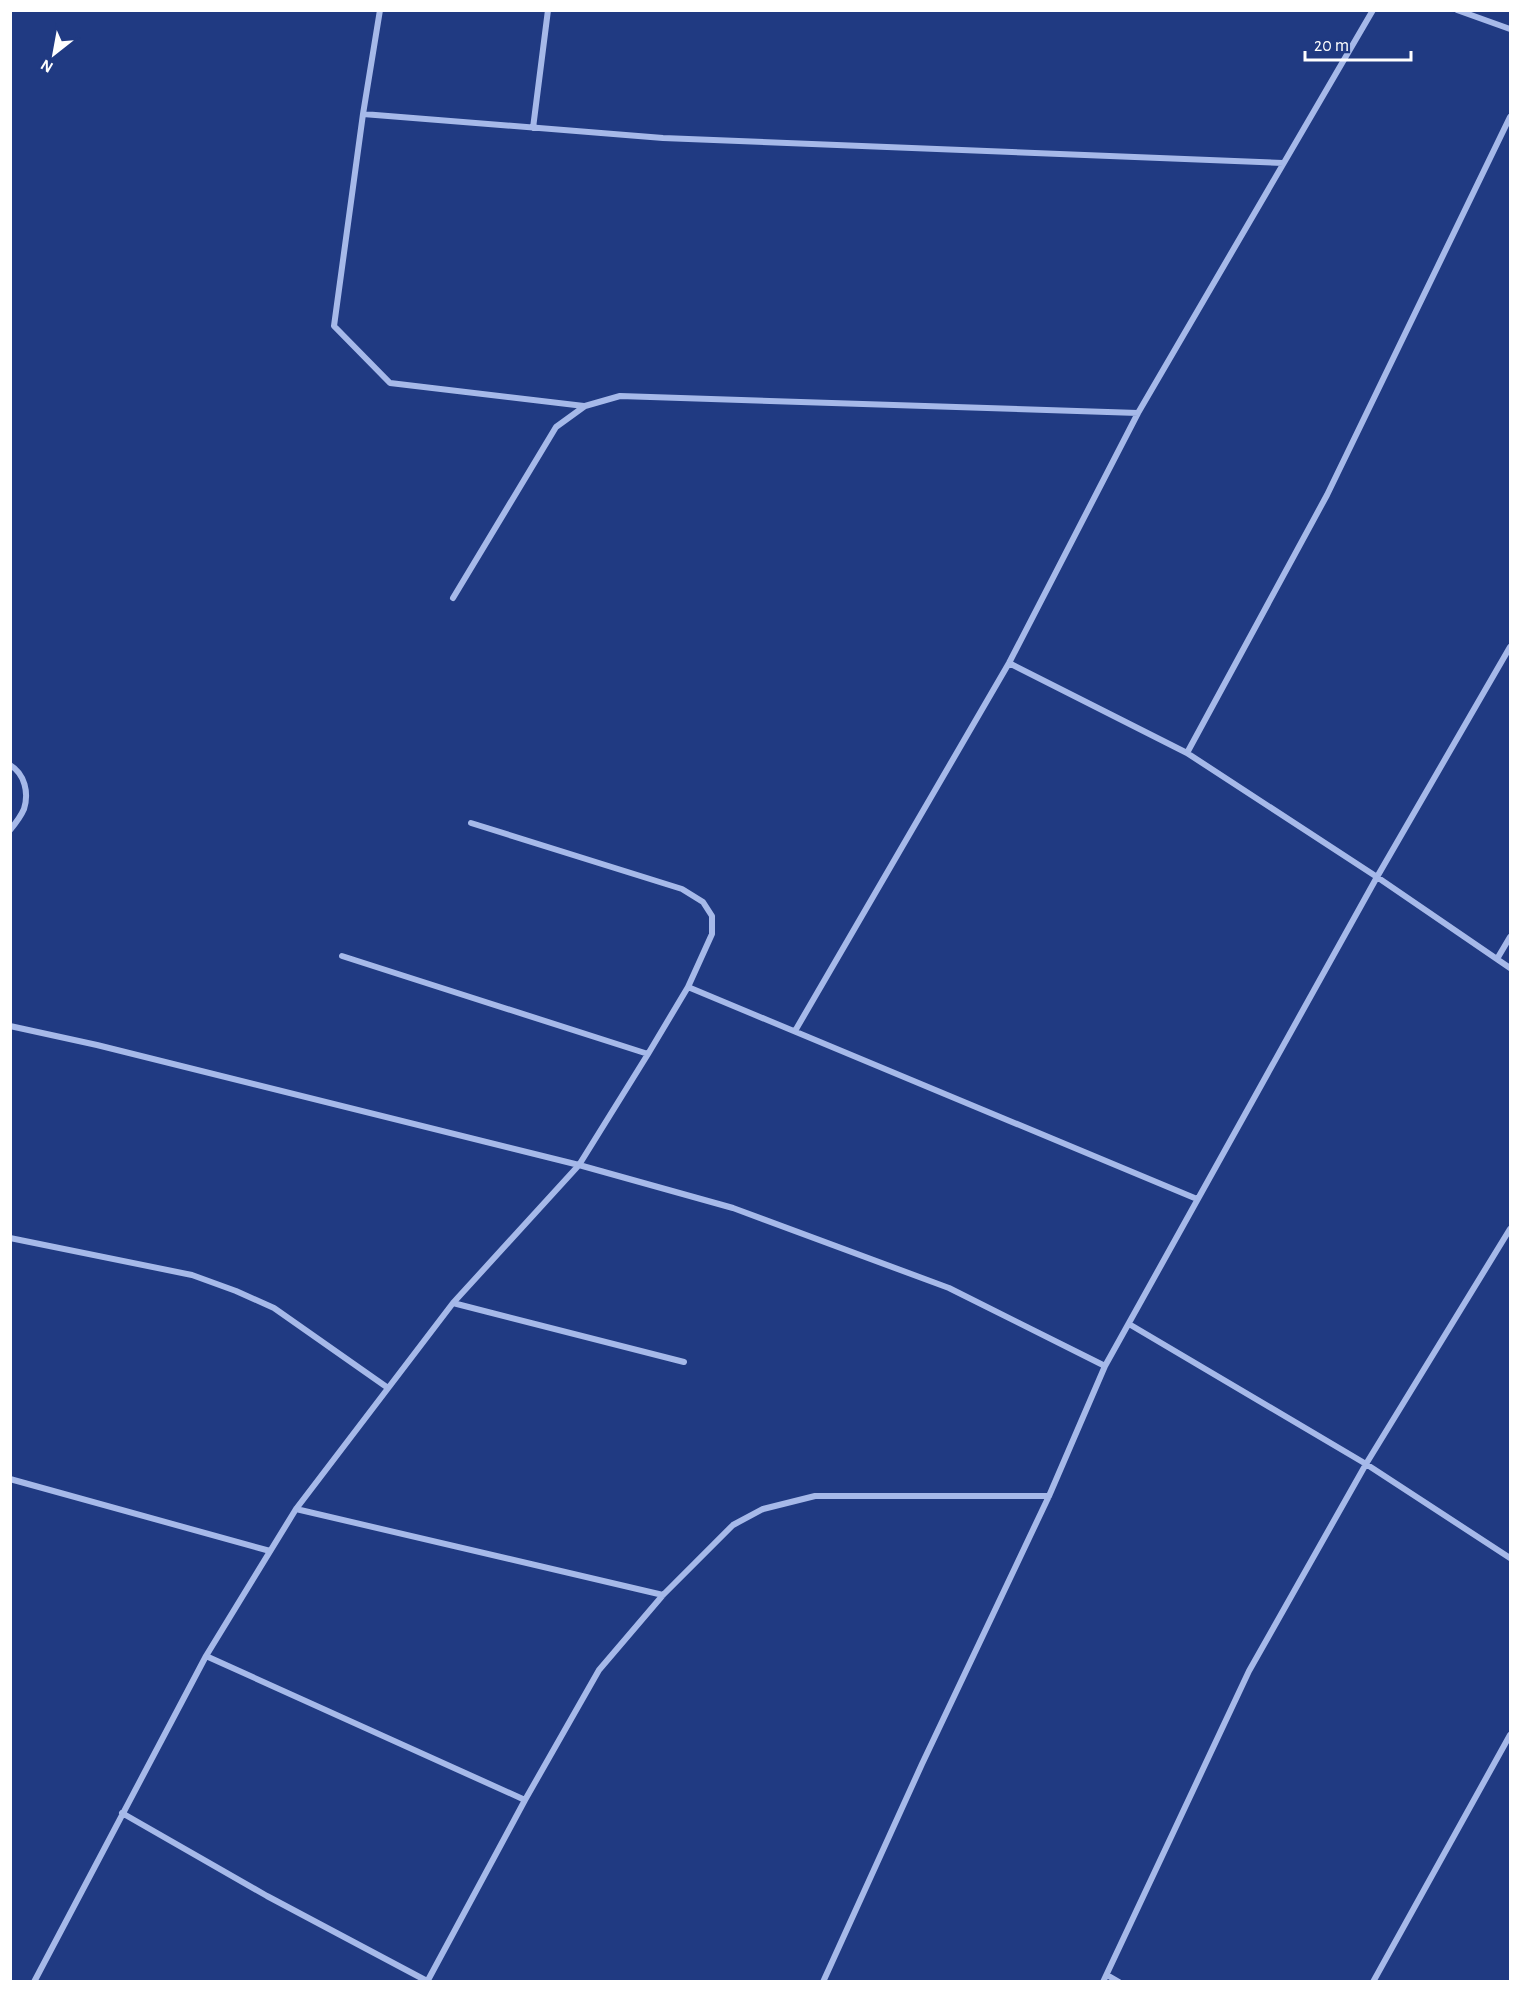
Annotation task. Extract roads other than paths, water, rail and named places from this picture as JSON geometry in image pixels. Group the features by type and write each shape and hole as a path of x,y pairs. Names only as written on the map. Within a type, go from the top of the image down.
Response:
{"street":[{"path":"380,10 363,114 334,326 390,384 585,406"},
{"path":"533,128 548,10"},
{"path":"795,1031 1009,663 1138,413 1372,10"},
{"path":"1457,10 1510,29"},
{"path":"363,114 663,138 1283,163"},
{"path":"1188,753 1327,495 1510,117"},
{"path":"453,598 556,427 585,406 620,396 1138,413"},
{"path":"823,1982 922,1764 1049,1496 1105,1366 1377,877 1510,647"},
{"path":"1009,663 1188,753 1377,877 1510,968"},
{"path":"10,765 18,769 26,785 24,809 10,830"},
{"path":"34,1982 206,1656 296,1509 453,1303 579,1165 688,987 712,934 712,916 703,902 682,889 471,824"},
{"path":"1497,959 1510,937"},
{"path":"342,956 648,1054"},
{"path":"688,987 1197,1199"},
{"path":"10,1026 97,1045 579,1165 733,1208 949,1287 1105,1366"},
{"path":"1119,1982 1105,1978 1249,1671 1366,1464 1510,1229"},
{"path":"10,1238 192,1275 236,1291 274,1308 388,1388"},
{"path":"453,1303 684,1362"},
{"path":"1129,1324 1366,1464 1510,1558"},
{"path":"10,1479 270,1551"},
{"path":"122,1813 267,1896 427,1981 525,1800 599,1670 663,1595 733,1525 763,1509 815,1496 1049,1496"},
{"path":"296,1509 663,1595"},
{"path":"206,1656 525,1800"},
{"path":"1373,1982 1510,1735"}]}
